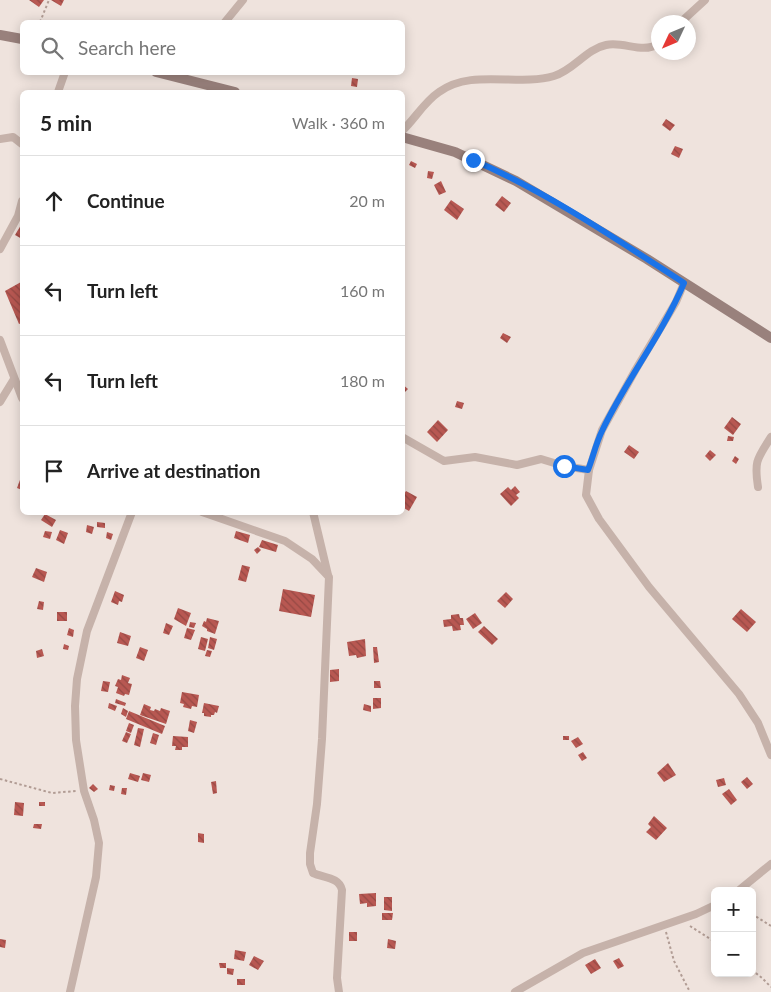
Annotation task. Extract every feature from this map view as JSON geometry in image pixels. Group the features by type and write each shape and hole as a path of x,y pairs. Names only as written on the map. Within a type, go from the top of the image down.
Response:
{"street":[{"path":"227,20 243,0"},
{"path":"689,15 705,0"},
{"path":"0,35 20,40"},
{"path":"405,133 436,94 452,85 479,80 544,78 566,71 601,46 616,44 651,47"},
{"path":"59,90 64,75"},
{"path":"187,76 229,90"},
{"path":"0,139 13,137 20,142"},
{"path":"405,137 455,152 516,180 606,234 771,338"},
{"path":"0,250 20,208"},
{"path":"684,283 676,302 602,430 588,470 586,495 599,518 649,587 739,694 758,723 771,755"},
{"path":"0,340 20,393"},
{"path":"0,402 14,379"},
{"path":"758,488 757,459 771,437"},
{"path":"405,439 444,462 475,456 489,458 500,463 517,465 541,459 564,466 588,470"},
{"path":"70,992 96,876 98,857 98,834 84,791 76,740 76,694 79,670 87,630 131,515"},
{"path":"211,515 285,541 312,560 329,577"},
{"path":"315,515 329,577 322,739 310,864 313,873 336,881 342,890 337,971 339,992"},
{"path":"743,887 771,864"},
{"path":"515,992 583,953 711,907"}],"path":[{"path":"41,20 49,0"},
{"path":"0,779 52,793 84,791"},
{"path":"756,917 771,926"},
{"path":"680,919 711,939"},
{"path":"664,925 674,961 690,992"},
{"path":"756,973 771,988"}],"building":[{"path":"29,0 44,0 39,7"},
{"path":"51,0 64,0 61,6"},
{"path":"352,78 358,79 357,87 351,86"},
{"path":"666,119 675,125 670,131 662,125"},
{"path":"675,146 683,149 679,158 671,154"},
{"path":"411,161 417,164 415,168 409,165"},
{"path":"428,171 434,172 432,179 427,178"},
{"path":"441,181 446,192 439,195 434,185"},
{"path":"502,196 511,203 504,212 495,205"},
{"path":"451,200 464,209 457,220 444,210"},
{"path":"20,227 20,238 15,235"},
{"path":"20,283 20,324 19,324 5,291"},
{"path":"503,333 511,337 507,343 500,338"},
{"path":"457,401 464,403 462,409 455,407"},
{"path":"732,417 741,424 733,435 724,428"},
{"path":"438,420 448,430 437,442 427,432"},
{"path":"728,436 734,437 733,441 727,441"},
{"path":"629,445 639,452 634,459 624,452"},
{"path":"710,450 716,455 710,461 705,456"},
{"path":"735,456 739,459 736,464 732,461"},
{"path":"515,486 520,492 516,495 519,498 511,506 500,494 508,487 511,490"},
{"path":"406,491 417,497 409,511 405,509"},
{"path":"44,515 47,515 56,520 52,527 41,520"},
{"path":"97,522 105,523 105,528 97,527"},
{"path":"87,525 94,527 92,534 86,532"},
{"path":"60,530 68,533 64,544 56,540"},
{"path":"45,531 52,532 50,539 43,537"},
{"path":"236,531 250,535 248,543 234,538"},
{"path":"107,532 113,534 111,540 106,538"},
{"path":"262,540 278,545 276,552 259,547"},
{"path":"258,547 261,550 257,554 254,550"},
{"path":"242,565 250,567 246,582 238,580"},
{"path":"36,568 47,572 44,582 32,577"},
{"path":"283,589 315,595 311,617 279,611"},
{"path":"115,591 124,595 122,602 119,601 118,605 111,602"},
{"path":"506,592 513,599 505,608 497,601"},
{"path":"39,601 44,602 43,610 37,609"},
{"path":"178,608 191,613 186,626 174,619"},
{"path":"741,609 756,622 747,632 732,619"},
{"path":"57,612 67,612 67,621 57,621"},
{"path":"475,613 482,623 473,629 466,619"},
{"path":"459,614 460,618 463,618 464,625 460,625 461,630 453,631 452,626 444,627 443,620 451,619 451,615"},
{"path":"207,618 219,621 215,634 207,631 202,626"},
{"path":"190,622 196,623 194,628 189,627"},
{"path":"166,623 173,626 169,635 163,633"},
{"path":"484,626 498,639 492,645 478,632"},
{"path":"69,628 74,630 73,637 67,635"},
{"path":"187,628 195,630 191,640 184,638"},
{"path":"120,632 131,636 128,646 117,643"},
{"path":"201,637 208,639 205,651 198,649"},
{"path":"210,637 217,639 214,650 208,648"},
{"path":"365,639 366,656 357,658 356,655 349,656 347,642"},
{"path":"64,644 69,646 68,650 63,649"},
{"path":"140,647 148,650 144,661 136,658"},
{"path":"373,647 377,647 379,662 374,663"},
{"path":"42,649 44,656 37,658 36,651"},
{"path":"207,650 212,651 210,657 205,656"},
{"path":"339,669 339,681 330,682 330,670"},
{"path":"122,675 130,678 128,683 132,684 129,695 125,694 124,696 116,693 118,687 115,686 118,679 121,680"},
{"path":"103,681 110,682 108,692 101,691"},
{"path":"374,681 380,681 381,688 374,688"},
{"path":"182,692 199,695 197,707 192,706 191,709 183,707 184,704 180,703"},
{"path":"373,698 381,698 381,708 373,709"},
{"path":"116,699 126,703 125,706 115,703"},
{"path":"109,703 117,706 115,711 108,708"},
{"path":"204,703 219,706 217,713 215,712 211,717 204,716 204,713 202,713"},
{"path":"144,704 151,707 150,710 160,711 161,708 170,711 166,724 140,715"},
{"path":"364,704 371,706 371,712 363,710"},
{"path":"123,708 128,711 126,717 121,714"},
{"path":"129,711 165,726 162,734 126,719"},
{"path":"190,720 197,722 194,733 188,731"},
{"path":"129,723 134,725 131,733 126,731"},
{"path":"138,728 144,729 140,747 134,745"},
{"path":"126,732 131,734 127,743 122,741"},
{"path":"153,733 159,735 156,745 150,743"},
{"path":"173,736 188,737 188,747 182,747 182,750 175,750 176,746 172,746"},
{"path":"563,736 569,736 569,740 563,740"},
{"path":"578,737 583,744 576,748 571,741"},
{"path":"583,752 587,758 582,761 578,755"},
{"path":"668,763 676,775 664,782 657,773"},
{"path":"130,773 140,776 138,782 128,779"},
{"path":"143,773 151,775 149,782 141,780"},
{"path":"747,777 753,784 747,789 741,782"},
{"path":"724,778 726,785 718,787 716,780"},
{"path":"216,781 217,793 213,794 211,782"},
{"path":"93,784 98,789 94,792 89,788"},
{"path":"110,785 115,786 114,791 109,790"},
{"path":"122,788 127,788 126,795 121,794"},
{"path":"729,789 737,800 731,805 722,794"},
{"path":"15,802 24,803 23,816 14,815"},
{"path":"39,802 45,802 45,806 39,806"},
{"path":"654,816 667,828 656,840 646,832 651,827 648,824"},
{"path":"34,824 42,824 41,829 33,828"},
{"path":"198,833 204,834 204,843 198,842"},
{"path":"376,893 376,906 367,907 367,903 360,904 359,894"},
{"path":"384,897 392,897 392,911 384,910"},
{"path":"382,913 393,913 392,920 382,920"},
{"path":"349,932 357,932 357,941 349,941"},
{"path":"0,939 6,940 5,948 0,947"},
{"path":"388,939 396,941 395,949 387,948"},
{"path":"235,950 246,952 244,961 234,959"},
{"path":"254,956 264,961 258,970 249,965"},
{"path":"619,958 624,966 618,969 613,961"},
{"path":"595,959 601,968 591,974 585,965"},
{"path":"219,963 226,963 226,968 220,968"},
{"path":"227,968 234,969 233,975 227,974"},
{"path":"237,979 245,979 245,985 237,985"}],"route":[{"path":"473,160 516,180 558,204 684,283 676,302 602,430 588,470 564,466"}]}
